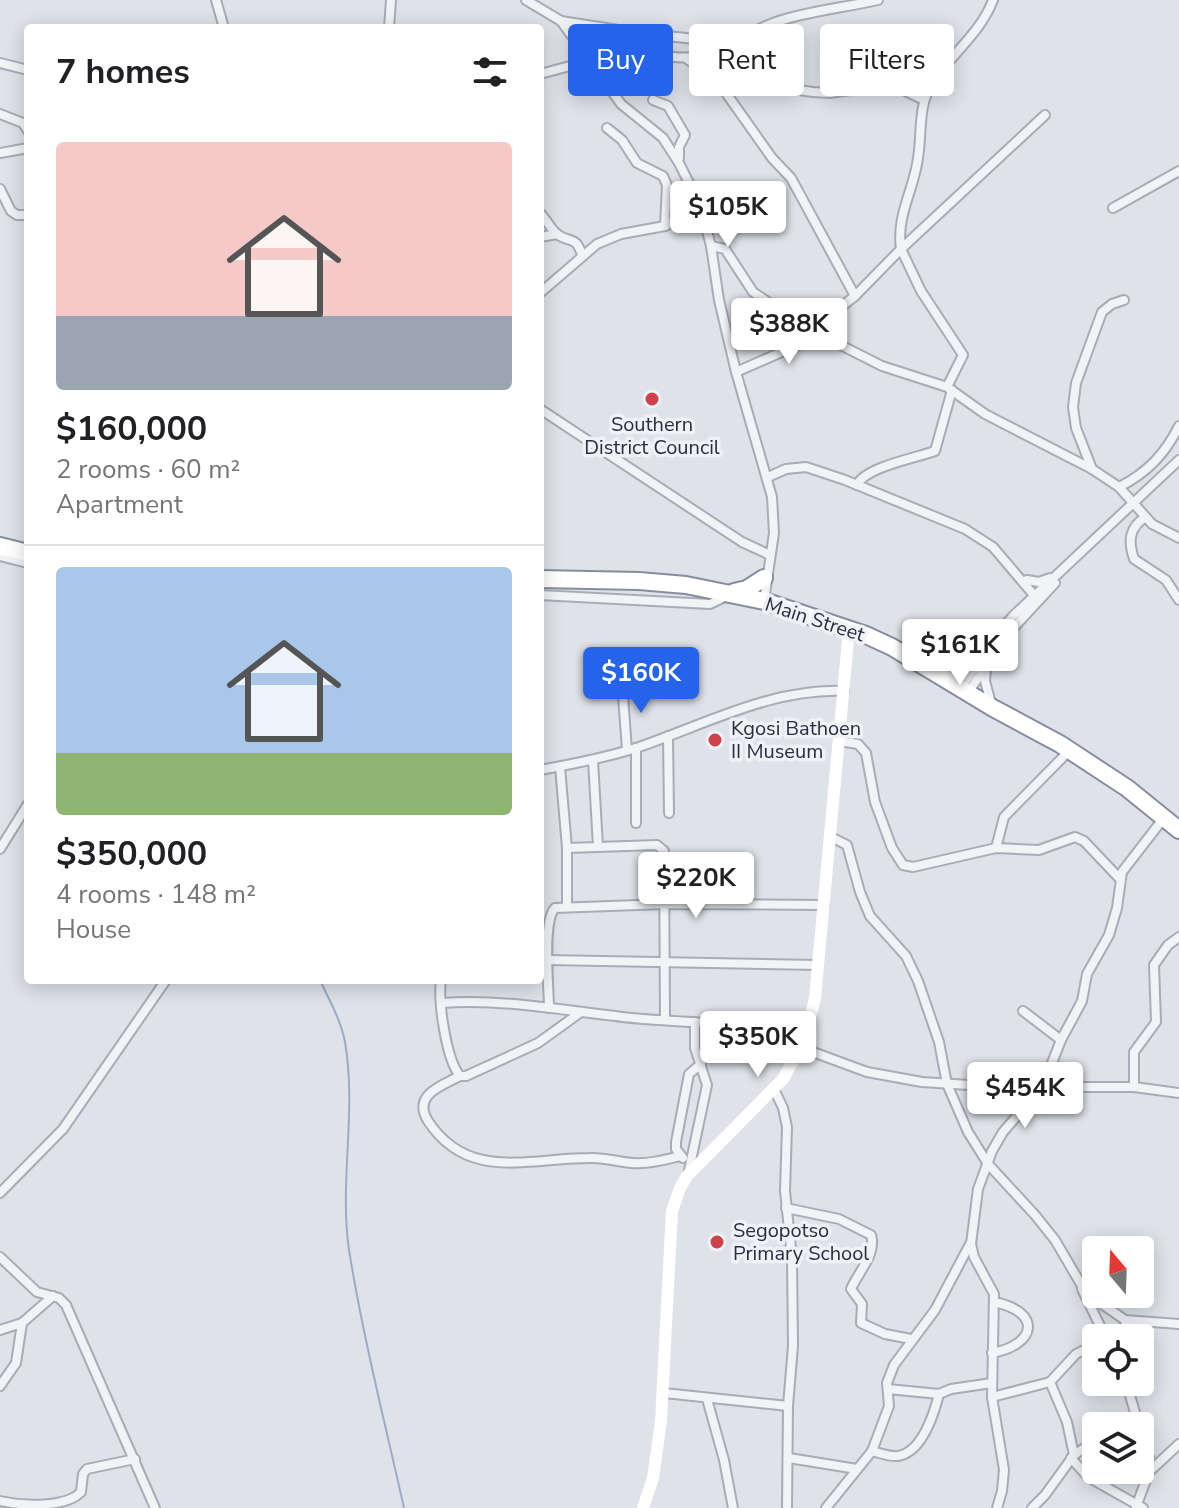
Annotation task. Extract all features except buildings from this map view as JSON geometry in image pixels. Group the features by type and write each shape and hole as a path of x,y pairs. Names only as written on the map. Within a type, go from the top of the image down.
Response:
{"highway":[{"path":"0,546 24,552"},
{"path":"728,593 744,590 765,578 774,597 784,607"},
{"name":"Main Street","path":"544,579 639,581 691,586 759,600 849,629 892,647 1069,750 1174,824"},
{"path":"687,603 693,595 691,586"}],"street":[{"path":"216,0 222,24"},
{"path":"389,24 391,0"},
{"path":"771,24 878,0"},
{"path":"857,485 860,478 872,472 935,451 950,389 963,354 921,291 901,249 899,222 918,161 924,100 932,83 978,26 993,0"},
{"path":"531,1 561,21 568,31"},
{"path":"561,21 580,24"},
{"path":"673,56 689,58"},
{"path":"685,58 689,61"},
{"path":"0,63 24,69"},
{"path":"544,73 568,67"},
{"path":"804,91 830,93 891,84 924,100"},
{"path":"615,96 629,113 663,138 700,205 736,372 768,477 774,517 770,555 759,600"},
{"path":"729,96 772,158 791,178 855,296"},
{"path":"653,100 668,106 685,135 679,147 679,163"},
{"path":"0,114 24,125"},
{"path":"736,372 807,342 830,315 855,296 1045,115"},
{"path":"607,128 622,140 637,163 663,176 667,185 665,226"},
{"path":"0,153 24,149"},
{"path":"1113,208 1179,171"},
{"path":"0,189 11,211 24,215"},
{"path":"544,289 597,244 621,234 665,226 700,205"},
{"path":"544,218 557,234"},
{"path":"544,236 557,234 569,237 578,245 582,255"},
{"path":"711,246 725,249 753,292 814,332 882,366 950,389 985,414 1092,469 1119,487 1152,524 1179,538"},
{"path":"1092,469 1073,416 1076,383 1102,312 1124,300"},
{"path":"544,412 742,542 770,555"},
{"path":"1119,487 1144,473 1153,464 1168,447 1179,426"},
{"path":"993,708 981,666 995,637 1017,612 1179,460"},
{"path":"768,477 799,467 857,485 976,535 993,547 1038,595"},
{"path":"1146,517 1136,523 1130,536 1134,559 1166,580 1179,600"},
{"path":"964,691 1038,595 1113,522"},
{"path":"0,556 24,562"},
{"path":"1024,581 1043,581 1057,574"},
{"path":"1017,612 1024,581"},
{"path":"544,595 710,604 728,593"},
{"path":"688,1170 774,1089 802,1048 815,998 849,629"},
{"path":"934,671 961,671 981,666"},
{"path":"622,682 632,749 636,823"},
{"path":"544,769 632,749 782,697 816,691 844,691"},
{"path":"668,736 669,813"},
{"path":"839,741 858,744 866,753 875,802 892,848 903,865 913,867 996,848 1039,850 1070,838 1079,838 1120,879"},
{"path":"996,848 1004,817 1069,750"},
{"path":"593,760 598,847"},
{"path":"560,767 567,848 567,907"},
{"path":"0,849 24,810"},
{"path":"997,1508 1004,1470 992,1397 994,1302 993,1290 974,1257 971,1244 976,1198 1003,1132 1043,1086 1061,1040 1082,1001 1092,964 1109,935 1125,866 1174,824"},
{"path":"831,837 847,845 870,916 906,956 918,981 939,1042 947,1084 968,1132 988,1164 1045,1228 1079,1281 1099,1324"},
{"path":"567,848 659,846 665,854 665,1020"},
{"path":"549,1008 548,960 551,913 555,908 665,904 824,905"},
{"path":"1134,1087 1134,1052 1156,1022 1154,965 1168,945 1179,937"},
{"path":"548,960 818,965"},
{"path":"0,1193 63,1129 163,984"},
{"path":"441,984 450,1054 460,1076"},
{"path":"442,1003 482,1002 807,1031"},
{"path":"1023,1011 1061,1040"},
{"path":"581,1012 538,1043 460,1076 427,1094 422,1102 423,1113 440,1139 478,1160 503,1162 592,1157 634,1163 658,1162 680,1156"},
{"path":"643,1508 653,1478 664,1393 672,1211 688,1170 707,1085 695,1048 695,1022"},
{"path":"802,1048 867,1072 947,1084 1134,1087 1179,1093"},
{"path":"688,1170 676,1142 689,1074 701,1064"},
{"path":"774,1089 787,1127 786,1208 792,1258 793,1346 788,1406 787,1508"},
{"path":"786,1208 839,1219 871,1235 871,1252 851,1289 862,1304 861,1323 885,1334 911,1339"},
{"path":"826,1508 872,1451 889,1406 888,1377 911,1339 935,1310 971,1244"},
{"path":"0,1257 37,1292 63,1300 71,1312 110,1408 135,1459 152,1506"},
{"path":"0,1273 8,1264"},
{"path":"1079,1281 1111,1312 1129,1321 1179,1324"},
{"path":"0,1330 22,1323 53,1296"},
{"path":"992,1353 1011,1347 1026,1334 1029,1327 1025,1314 1017,1308 994,1302"},
{"path":"0,1386 16,1363 22,1323"},
{"path":"0,1330 18,1336"},
{"path":"992,1397 1050,1382 1082,1351"},
{"path":"1050,1382 1067,1422 1072,1456 1088,1477 1138,1506 1145,1484"},
{"path":"888,1389 939,1394 951,1389 992,1383"},
{"path":"664,1393 788,1406"},
{"path":"872,1451 897,1456 913,1446 929,1427 939,1394"},
{"path":"707,1399 733,1508"},
{"path":"1154,1467 1179,1444"},
{"path":"1032,1508 1072,1456 1082,1449"},
{"path":"789,1458 857,1469"},
{"path":"0,1501 35,1506 72,1501 81,1492 83,1474 87,1469 135,1459"}],"waterway":[{"path":"322,984 338,1018 348,1068 346,1224 349,1250 404,1508"}],"place":[{"name":"Southern District Council","path":"652,399"},
{"name":"Kgosi Bathoen II Museum","path":"715,740"},
{"name":"Segopotso Primary School","path":"717,1242"}]}
